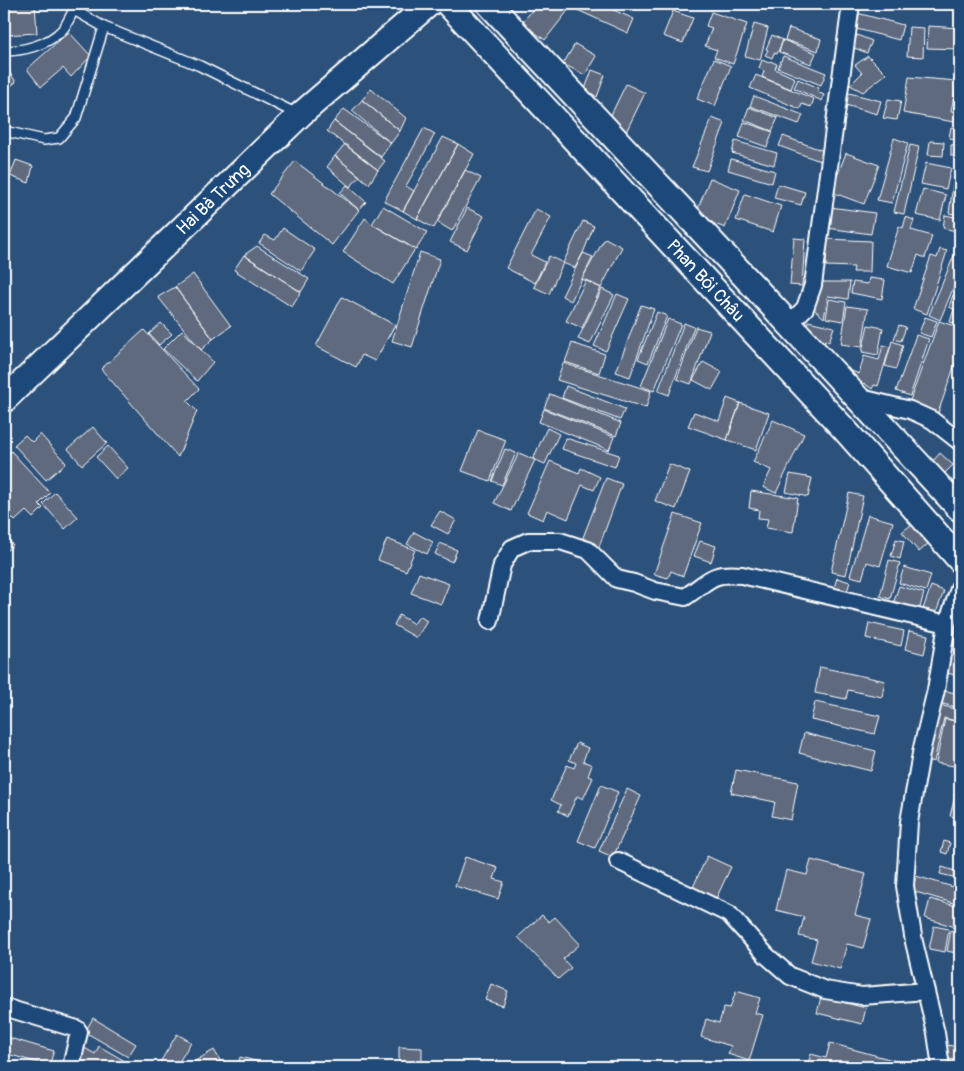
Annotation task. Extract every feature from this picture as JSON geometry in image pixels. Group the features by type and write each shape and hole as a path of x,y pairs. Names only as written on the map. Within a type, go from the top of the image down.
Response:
{"street":[{"name":"Hai Bà Trưng","path":"4,400 300,115 429,4"},
{"name":"Phan Bội Châu","path":"448,4 788,368 960,560"},
{"name":"Phan Bội Châu","path":"489,4 960,509"},
{"path":"789,324 805,308 813,285 851,4"},
{"path":"788,368 810,346"},
{"path":"857,398 910,410 932,420 960,442"},
{"path":"490,621 502,565 512,548 528,541 560,541 588,550 617,579 685,598 709,579 724,573 742,575 947,624"},
{"path":"941,1067 936,1033 914,942 905,877 909,822 922,748 936,690 947,624 960,586"},
{"path":"618,862 729,914 767,956 790,976 825,990 862,996 926,991"},
{"path":"4,1007 77,1029 80,1032 70,1067"}],"lane":[{"path":"4,51 14,51 46,42 62,30 74,7 104,27 200,66 300,115"},
{"path":"4,131 44,140 59,138 76,118 104,27"}],"building":[{"path":"4,4 35,4 37,33 4,35"},
{"path":"537,4 573,4 545,40 522,23"},
{"path":"575,4 611,4 609,8 634,19 628,33 573,8"},
{"path":"673,11 693,18 683,43 663,36"},
{"path":"711,12 747,24 733,64 714,57 717,50 705,46 712,28 706,26"},
{"path":"857,13 903,25 899,40 853,28"},
{"path":"754,24 768,28 760,60 745,56"},
{"path":"928,26 960,28 960,49 927,48"},
{"path":"909,27 924,28 923,57 907,56"},
{"path":"789,28 821,39 818,51 785,40"},
{"path":"69,32 91,56 71,77 63,68 41,87 27,69"},
{"path":"772,35 783,40 777,54 774,53 772,58 765,55"},
{"path":"857,35 872,41 867,53 852,47"},
{"path":"783,40 816,53 811,64 779,52"},
{"path":"575,44 596,56 585,75 563,64"},
{"path":"783,56 826,73 821,85 778,68"},
{"path":"868,56 886,74 863,92 850,85 862,73 855,65"},
{"path":"714,59 731,66 715,106 697,99"},
{"path":"762,60 777,64 775,69 795,78 791,89 762,77 764,71 759,68"},
{"path":"8,70 16,82 4,91 4,72"},
{"path":"592,70 605,75 597,97 585,89"},
{"path":"756,75 814,99 811,107 802,104 800,109 750,88"},
{"path":"909,77 957,81 951,111 960,112 960,123 903,113"},
{"path":"798,79 819,88 817,92 824,95 822,101 794,88"},
{"path":"626,84 645,93 625,134 609,119"},
{"path":"371,89 406,118 400,131 362,100"},
{"path":"845,92 881,101 877,114 842,104"},
{"path":"956,94 960,95 960,110 954,109"},
{"path":"754,96 803,115 799,124 750,106"},
{"path":"888,99 901,101 897,120 883,118"},
{"path":"362,100 400,131 391,143 352,111"},
{"path":"749,107 778,118 772,131 744,120"},
{"path":"344,109 391,143 381,157 334,121"},
{"path":"712,118 725,123 707,171 692,167"},
{"path":"334,121 385,161 378,170 327,131"},
{"path":"744,122 773,132 767,147 739,137"},
{"path":"951,127 960,128 960,140 949,138"},
{"path":"424,128 435,134 406,186 414,191 403,211 384,201"},
{"path":"783,136 824,151 820,161 779,146"},
{"path":"443,137 458,144 417,219 403,211"},
{"path":"894,138 908,143 892,203 877,200"},
{"path":"735,141 777,153 774,165 732,153"},
{"path":"930,141 944,142 943,156 928,155"},
{"path":"345,144 378,170 369,184 335,156"},
{"path":"458,144 474,154 434,228 417,219"},
{"path":"960,144 960,155 951,156 951,145"},
{"path":"910,145 919,147 904,214 894,212"},
{"path":"846,153 879,165 864,204 831,192"},
{"path":"335,156 360,176 350,187 327,167"},
{"path":"731,159 775,171 772,183 728,170"},
{"path":"16,160 33,166 29,183 10,176"},
{"path":"295,161 359,210 332,245 269,194"},
{"path":"926,163 951,168 946,189 921,184"},
{"path":"465,170 481,178 452,231 437,222"},
{"path":"955,172 960,172 960,215 949,213"},
{"path":"710,178 740,190 725,228 695,216"},
{"path":"778,184 805,192 801,205 774,198"},
{"path":"347,185 366,202 359,210 340,193"},
{"path":"923,189 946,195 940,220 916,215"},
{"path":"745,194 781,206 773,232 736,220"},
{"path":"383,206 427,232 416,250 372,224"},
{"path":"830,207 875,213 871,234 827,228"},
{"path":"467,208 484,216 467,250 450,242"},
{"path":"536,209 551,217 531,255 545,262 535,283 506,268"},
{"path":"945,215 960,218 960,232 943,228"},
{"path":"906,217 914,220 911,230 932,236 925,258 918,255 912,273 887,266 899,226 903,228"},
{"path":"365,218 415,249 393,284 343,252"},
{"path":"583,221 594,226 575,268 563,263"},
{"path":"283,228 315,250 301,271 259,243 265,235 275,240"},
{"path":"605,238 622,247 601,288 582,279"},
{"path":"794,238 805,239 802,286 790,285"},
{"path":"827,239 871,241 870,272 853,272 854,267 826,266"},
{"path":"257,246 309,279 301,292 244,255"},
{"path":"940,249 947,251 927,314 913,309 931,256 937,258"},
{"path":"420,252 440,259 412,347 392,341"},
{"path":"583,253 593,257 571,301 562,296"},
{"path":"955,253 960,255 960,272 940,320 929,315"},
{"path":"244,255 301,292 292,307 234,270"},
{"path":"549,256 563,263 549,294 534,287"},
{"path":"193,274 231,326 213,339 175,287"},
{"path":"869,278 885,280 882,299 851,293 853,282 868,284"},
{"path":"586,280 601,288 582,328 566,321"},
{"path":"818,282 850,282 848,299 828,296 824,318 814,309"},
{"path":"175,287 213,339 201,350 158,297"},
{"path":"602,289 614,295 590,344 578,339"},
{"path":"617,294 629,299 606,351 594,346"},
{"path":"953,295 960,298 960,325 950,322 954,309 949,307"},
{"path":"342,297 395,325 375,361 362,355 356,367 316,346"},
{"path":"829,299 846,302 843,321 826,318"},
{"path":"641,305 654,309 630,377 616,372"},
{"path":"847,306 868,309 862,347 841,344"},
{"path":"657,312 667,316 648,363 638,359"},
{"path":"925,317 937,321 931,337 919,333"},
{"path":"668,319 681,324 654,391 641,386"},
{"path":"808,321 834,327 829,342 825,340 823,344 805,329"},
{"path":"939,321 960,328 960,350 938,413 909,403"},
{"path":"161,323 172,334 159,345 149,334"},
{"path":"684,323 694,327 669,395 658,391"},
{"path":"868,325 883,328 878,355 862,352"},
{"path":"899,325 906,327 901,341 894,339"},
{"path":"696,327 710,331 691,384 677,379"},
{"path":"144,330 199,389 187,401 197,411 178,457 101,369"},
{"path":"182,330 213,362 197,381 163,349"},
{"path":"916,335 929,339 910,396 896,391"},
{"path":"892,341 903,345 896,369 885,366"},
{"path":"572,343 605,354 599,373 565,362"},
{"path":"883,345 890,347 878,386 874,385 872,389 864,383 855,391 846,382 852,371 859,374 864,356 879,360"},
{"path":"703,362 722,372 712,390 693,380"},
{"path":"563,363 651,391 646,408 557,380"},
{"path":"566,386 625,409 620,420 562,398"},
{"path":"550,394 621,423 616,436 544,408"},
{"path":"727,398 740,403 727,440 688,426 694,412 719,421"},
{"path":"740,403 769,413 756,450 727,440"},
{"path":"544,409 614,437 609,450 539,422"},
{"path":"773,420 804,434 776,493 763,487 771,470 753,462"},
{"path":"93,427 107,443 82,465 68,449"},
{"path":"547,428 559,434 545,464 533,459"},
{"path":"478,430 506,440 490,481 462,471"},
{"path":"40,434 66,463 46,480 14,445 25,435 32,442"},
{"path":"566,438 619,455 615,467 562,449"},
{"path":"108,446 128,468 116,479 96,457"},
{"path":"505,449 516,453 502,485 492,481"},
{"path":"11,451 50,493 39,504 43,508 33,518 26,511 15,521 4,509 4,458"},
{"path":"519,453 535,460 511,511 494,503"},
{"path":"940,453 953,465 945,473 932,462"},
{"path":"550,461 579,473 581,468 600,477 594,490 582,485 568,519 547,510 543,520 527,513"},
{"path":"669,464 690,472 676,509 655,501"},
{"path":"790,474 812,478 808,497 786,492"},
{"path":"606,478 622,484 599,547 582,540"},
{"path":"751,491 798,498 793,532 766,528 768,519 758,518 759,510 749,508"},
{"path":"55,492 78,517 65,529 43,504"},
{"path":"849,493 863,496 846,575 831,572"},
{"path":"440,511 456,520 448,534 431,525"},
{"path":"675,514 702,523 683,576 671,571 668,578 654,574"},
{"path":"868,515 893,522 880,566 867,562 862,579 850,576"},
{"path":"912,524 929,543 919,552 902,532"},
{"path":"414,532 433,542 427,554 407,544"},
{"path":"4,535 13,545 4,553"},
{"path":"387,539 415,550 406,571 378,560"},
{"path":"896,539 904,541 900,559 891,556"},
{"path":"700,541 716,546 711,562 694,556"},
{"path":"440,543 457,550 452,562 435,554"},
{"path":"889,560 900,563 890,599 880,596"},
{"path":"904,567 931,575 926,591 899,583"},
{"path":"419,573 449,584 441,604 411,593"},
{"path":"837,578 850,582 846,595 833,591"},
{"path":"899,586 924,593 919,611 893,604"},
{"path":"931,586 944,591 936,613 923,609"},
{"path":"399,615 414,624 419,616 427,621 417,638 394,625"},
{"path":"869,623 904,631 901,646 866,638"},
{"path":"960,623 960,677 945,672"},
{"path":"909,631 928,635 924,654 905,649"},
{"path":"820,667 885,681 882,697 848,690 846,699 815,693"},
{"path":"937,689 960,694 960,708 934,702"},
{"path":"815,702 880,716 875,734 811,720"},
{"path":"935,704 960,710 960,722 944,718 934,762 923,759"},
{"path":"945,719 960,722 960,767 936,763"},
{"path":"804,733 876,751 871,771 799,753"},
{"path":"577,743 588,748 583,761 592,765 588,776 593,778 583,799 577,796 568,816 558,811 561,805 551,800 567,765 574,768 576,763 569,760"},
{"path":"736,770 798,782 791,820 772,816 775,802 731,793"},
{"path":"958,777 960,777 960,797 954,796"},
{"path":"601,785 618,792 595,848 578,841"},
{"path":"627,789 641,796 613,857 599,851"},
{"path":"955,796 960,798 960,818 950,816"},
{"path":"944,841 950,843 947,854 941,852"},
{"path":"707,856 731,867 713,905 690,894"},
{"path":"465,857 498,868 494,879 504,882 498,899 455,886"},
{"path":"811,860 866,874 855,915 871,919 863,948 847,944 840,969 811,961 817,940 799,936 804,917 776,910 786,870 807,875"},
{"path":"942,867 955,871 953,877 940,874"},
{"path":"916,876 960,889 960,905 912,891"},
{"path":"930,899 960,907 959,928 925,918"},
{"path":"542,915 549,922 555,917 580,944 563,959 571,968 558,979 518,937"},
{"path":"934,926 949,929 945,952 929,949"},
{"path":"951,930 960,932 960,954 947,951"},
{"path":"491,984 508,991 503,1006 485,1000"},
{"path":"736,991 760,998 755,1013 763,1015 749,1061 728,1054 731,1046 701,1037 706,1019 719,1023 724,1007 730,1008"},
{"path":"821,997 866,1008 862,1024 817,1013"},
{"path":"957,1002 960,1002 960,1021 956,1021"},
{"path":"93,1018 136,1044 128,1057 85,1032"},
{"path":"177,1034 191,1042 176,1067 165,1067 159,1064"},
{"path":"6,1037 54,1051 49,1066 4,1053"},
{"path":"830,1043 900,1062 899,1067 807,1067 811,1054 826,1058"},
{"path":"946,1045 960,1047 960,1061 944,1058"},
{"path":"81,1046 95,1054 99,1046 135,1067 90,1067 74,1057"},
{"path":"399,1047 422,1048 422,1067 399,1067"},
{"path":"214,1050 224,1067 185,1067"},
{"path":"240,1057 259,1062 257,1067 238,1067"},
{"path":"4,1060 34,1067 4,1067"}]}
